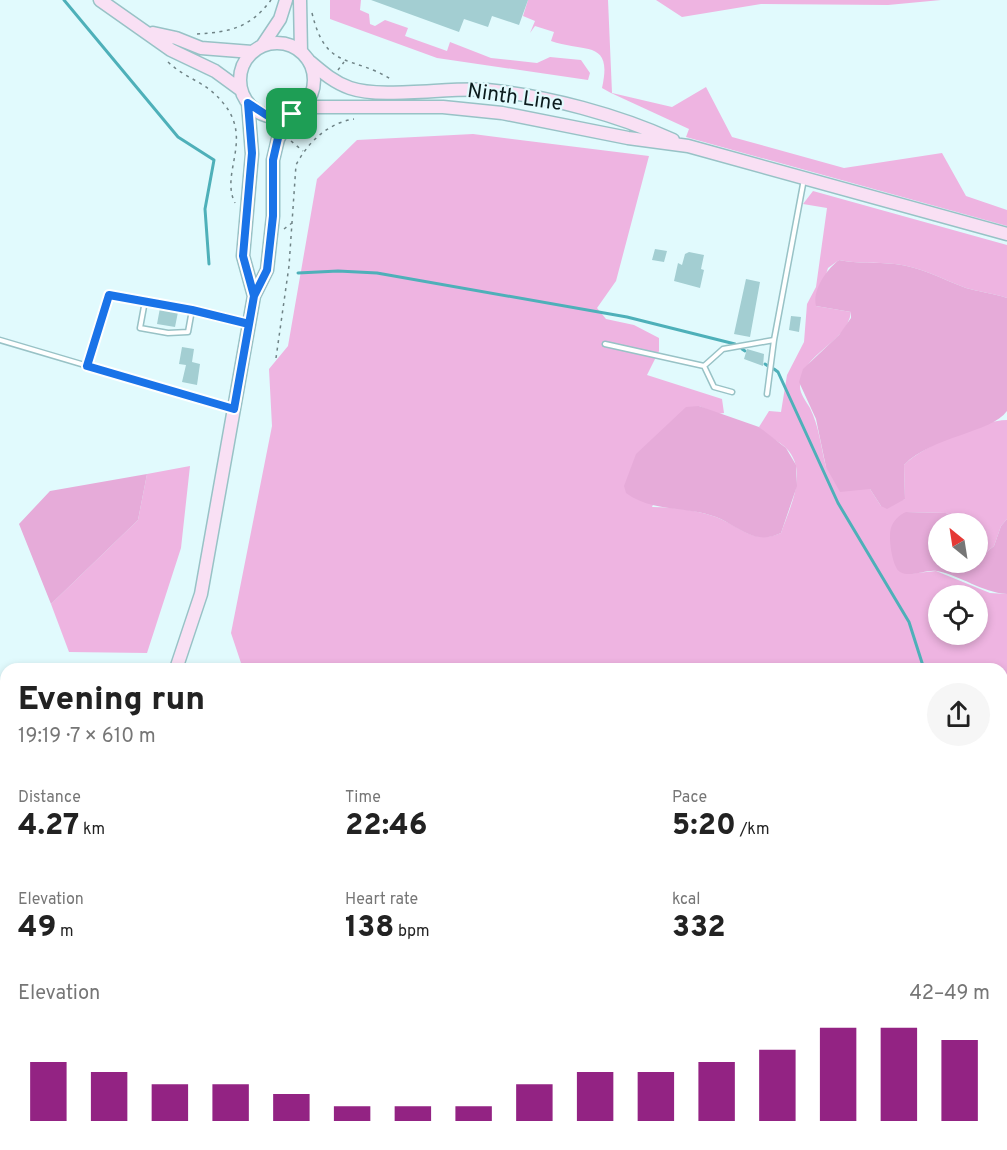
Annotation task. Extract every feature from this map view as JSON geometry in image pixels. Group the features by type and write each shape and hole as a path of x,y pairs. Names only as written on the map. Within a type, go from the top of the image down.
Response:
{"main road":[{"path":"100,0 171,50 215,71 241,90 248,103 252,153 243,256 254,296"},
{"path":"241,90 241,70 280,19 286,0"},
{"path":"178,663 201,594 254,296 267,270 273,216 273,160 278,138 292,114 303,107 314,84 305,56 300,0"},
{"path":"148,32 176,38 201,48 257,49 283,43 305,56"},
{"name":"Ninth Line","path":"305,56 328,77 353,89 488,90 632,121 688,146"},
{"path":"248,103 268,116 292,114"},
{"name":"Ninth Line","path":"303,107 460,107 688,146 1007,234"}],"lane":[{"path":"767,394 774,340 804,178"},
{"path":"87,366 109,295 192,310 249,324"},
{"path":"145,301 140,328 168,333 188,332 192,310"},
{"path":"0,340 234,409"},
{"path":"704,366 723,349 774,340"},
{"path":"605,344 704,366"},
{"path":"704,366 714,387 732,392"}],"path":[{"path":"188,34 222,33 236,28 258,17 271,0"},
{"path":"311,8 317,33 324,44 344,61 386,76"},
{"path":"162,56 178,71 208,87 231,116 235,125 237,151 229,191"},
{"path":"337,72 344,61"},
{"path":"276,358 289,266 293,179 296,165 303,151 333,124 356,119"},
{"path":"286,140 296,143 303,151"}],"shaded area":[{"path":"330,0 361,0 360,10 369,14 370,24 375,26 385,20 408,28 405,36 447,51 450,42 491,58 537,63 550,57 581,60 590,73 588,80 437,58 330,19"},
{"path":"528,0 608,0 612,93 672,107 706,87 732,137 844,168 942,153 966,196 1007,210 1007,226 686,137 689,129 611,93 602,88 604,72 600,55 585,48 551,41 554,32 535,26 530,33 535,21 523,16"},
{"path":"656,0 941,0 888,5 761,4 682,17"},
{"path":"473,134 649,156 616,281 597,308 606,319 634,325 659,338 659,351 647,375 722,399 724,413 717,414 699,406 652,507 684,509 716,517 755,536 771,536 781,533 793,501 797,478 796,467 793,457 786,448 759,427 769,411 781,412 787,375 804,342 807,304 816,287 827,208 803,204 813,191 1007,245 1007,298 966,288 905,266 839,260 828,268 816,306 851,312 848,323 833,341 807,365 800,387 816,422 826,467 870,489 881,506 905,499 904,465 924,450 968,429 1007,420 1007,519 1001,526 994,546 988,551 988,513 906,512 907,574 941,573 970,585 928,585 928,645 988,645 988,592 1007,594 1007,663 241,663 231,633 272,426 269,369 288,346 317,179 357,140"},
{"path":"839,260 905,266 966,288 1007,298 1007,411 988,425 930,447 916,455 904,465 905,499 887,509 881,506 870,489 840,492 826,467 816,419 799,382 803,369 839,335 851,318 851,312 816,306 818,287"},
{"path":"699,406 759,427 786,448 796,465 797,486 781,533 768,537 754,536 716,517 658,506 626,493 624,486 636,454 686,407"},
{"path":"190,466 181,548 147,653 69,652 51,604 138,520 147,474"},
{"path":"147,474 138,520 51,604 19,524 50,491"},
{"path":"906,512 946,513 928,513 928,571 904,574 897,569 890,545 890,532 892,525"},
{"path":"1007,519 1007,594 988,590 988,585 977,585 944,573 988,573 988,551 994,546 1001,526"}],"building":[{"path":"371,0 528,0 519,25 492,16 488,27 464,19 459,32"},
{"path":"655,249 667,251 664,262 652,260"},
{"path":"689,252 704,255 701,269 704,270 700,288 674,281 678,263 682,265 685,254"},
{"path":"746,279 760,282 750,337 734,334"},
{"path":"160,308 178,312 175,327 157,324"},
{"path":"791,316 801,317 799,332 789,330"},
{"path":"182,347 194,349 192,362 200,364 197,385 182,382 186,365 179,364"},
{"path":"747,349 764,354 763,366 744,359"}],"waterway":[{"path":"64,0 178,137 214,160 205,209 209,264"},
{"path":"298,273 338,271 377,273 627,317 735,344"},
{"path":"774,369 778,372 838,503 909,622 922,663"}],"route":[{"path":"292,114 278,138 273,160 273,216 267,270 254,296 249,324 192,310 109,295 87,366 234,409 254,296 243,256 252,153 248,103 257,111 268,116 280,117 292,114"}]}
